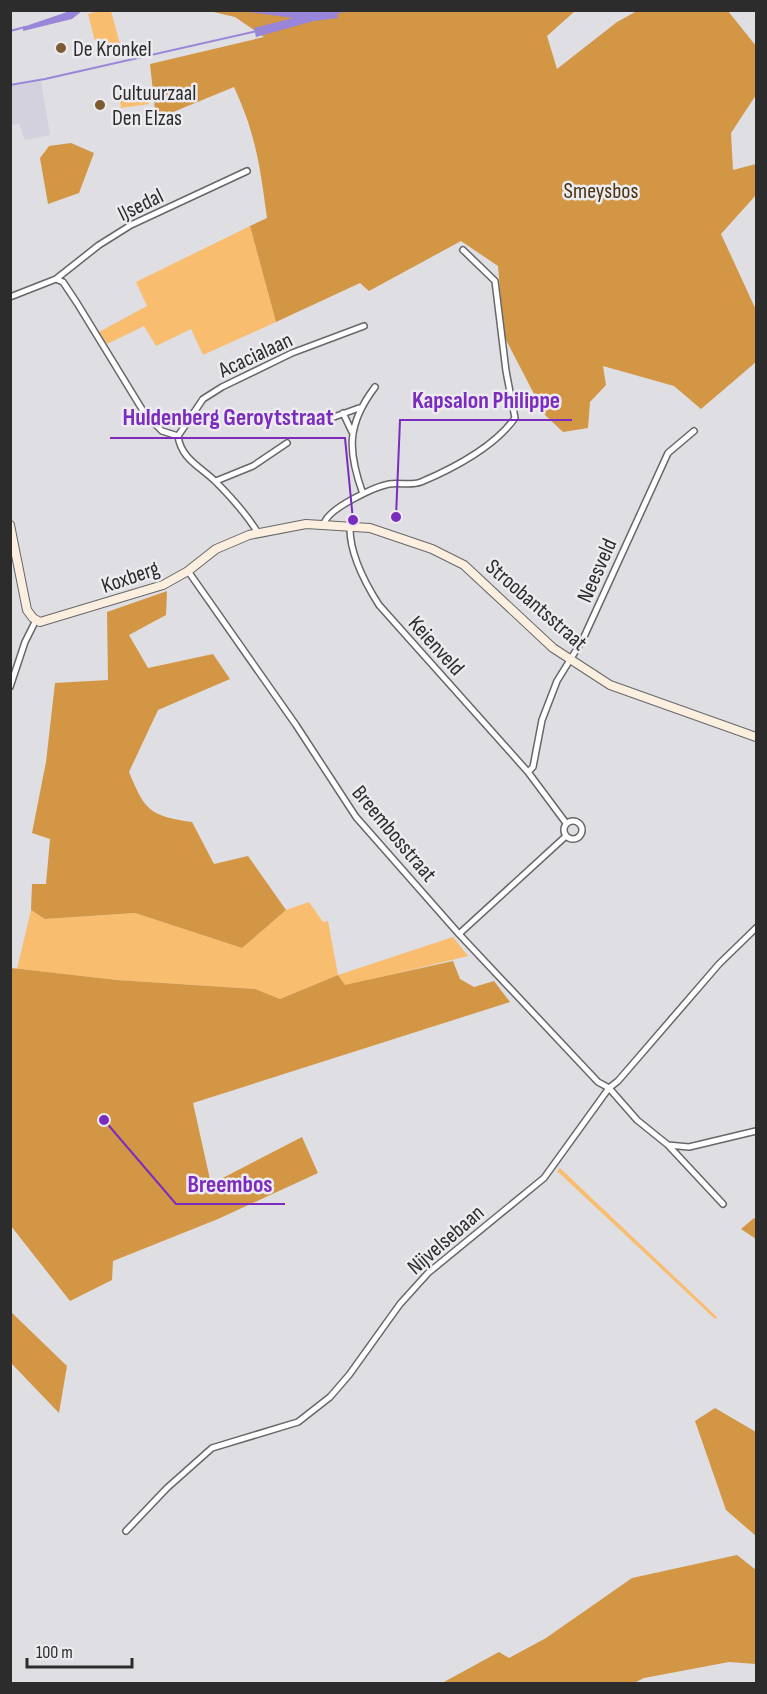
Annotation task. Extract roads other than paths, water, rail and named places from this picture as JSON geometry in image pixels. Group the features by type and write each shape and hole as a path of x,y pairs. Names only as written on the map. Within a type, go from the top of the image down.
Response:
{"street":[{"name":"IJsedal","path":"10,297 56,279 99,244 131,225 247,171"},
{"path":"324,524 328,515 363,494 391,484 411,485 428,478 499,437 515,418 506,371 495,281 463,250"},
{"path":"56,279 63,282 77,303 145,414 162,431 177,436 179,446 188,459 216,481 258,533"},
{"name":"Acacialaan","path":"177,436 202,399 222,387 292,353 364,326"},
{"path":"363,494 353,458 352,432 359,408 375,387"},
{"path":"317,423 359,408"},
{"path":"343,413 352,432"},
{"name":"Neesveld","path":"528,772 533,767 549,699 583,639 668,453 694,431"},
{"path":"216,481 253,466 287,443"},
{"name":"Stroobantsstraat","path":"324,524 351,525 409,540 464,565 537,635 570,661 610,685 641,698 756,737"},
{"name":"Koxberg","path":"36,620 46,622 147,592 188,571 226,543 258,533 324,524"},
{"path":"10,525 25,602 30,616 36,620 25,642 10,687"},
{"name":"Keienveld","path":"351,525 350,541 367,587 379,605 528,772"},
{"name":"Breembosstraat","path":"188,571 296,725 356,818 459,934 598,1082 609,1088 637,1120 668,1145 723,1204"},
{"path":"528,772 566,823"},
{"path":"566,823 575,820 580,823 582,832 577,838 566,836"},
{"path":"566,823 564,828 566,836"},
{"path":"459,934 566,836"},
{"name":"Nijvelsebaan","path":"126,1531 167,1488 212,1448 298,1422 330,1397 428,1273 544,1178 609,1088 618,1081 719,964 756,928"},
{"path":"668,1145 689,1147 756,1131"}],"waterway":[{"path":"336,13 350,10"},
{"path":"10,31 25,27"},
{"path":"10,85 257,31"}],"place":[{"name":"De Kronkel","path":"61,48"},
{"name":"Cultuurzaal Den Elzas","path":"100,105"},
{"name":"Kapsalon Philippe","path":"396,517"},
{"name":"Huldenberg Geroytstraat","path":"353,520"},
{"name":"Breembos","path":"104,1120"}],"park label":[{"name":"Smeysbos","path":"601,190"}]}
